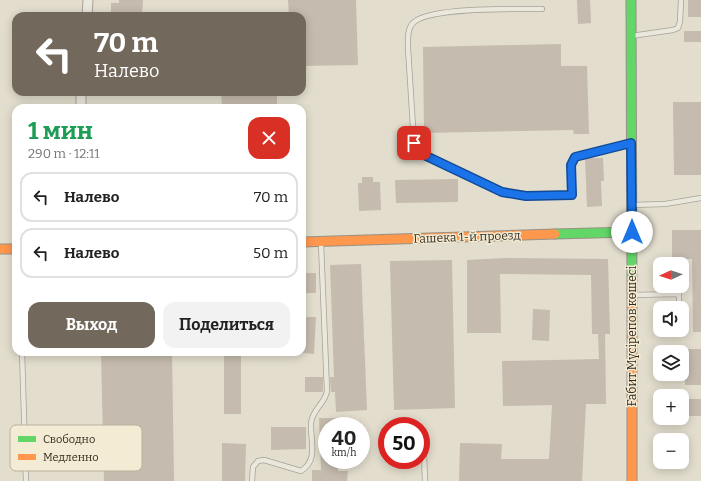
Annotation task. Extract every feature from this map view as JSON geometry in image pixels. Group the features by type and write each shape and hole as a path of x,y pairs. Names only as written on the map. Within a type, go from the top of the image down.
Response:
{"main road":[{"name":"Ғабит Мүсірепов көшесі","path":"631,0 632,481"},
{"name":"Гашека 1-й проезд","path":"306,242 632,232"},
{"path":"0,249 12,249"}],"street":[{"path":"87,12 88,0"}],"lane":[{"path":"631,36 678,28 680,22 681,0"},
{"path":"542,9 474,10 427,16 414,22 408,33 408,48 414,143 418,151 502,192 526,196 572,195 571,165 575,157 631,143"},
{"path":"631,206 665,204 701,198"},
{"path":"252,481 253,467 258,461 264,460 301,471 312,459 312,416 316,408 325,399 328,391 321,241"},
{"path":"632,295 679,294 679,301"},
{"path":"22,356 24,425"},
{"path":"425,469 425,481"},
{"path":"26,471 26,481"}],"building":[{"path":"119,0 143,0 142,12 111,12 111,3 119,3"},
{"path":"288,0 356,0 358,65 306,66 306,12 289,12"},
{"path":"577,0 590,0 591,23 578,24"},
{"path":"688,0 701,0 701,17 688,17"},
{"path":"684,31 701,31 701,42 684,42"},
{"path":"561,44 561,66 587,66 589,134 574,134 573,130 424,133 423,47"},
{"path":"221,96 277,96 277,104 222,104"},
{"path":"673,102 701,102 701,175 674,175"},
{"path":"585,158 603,158 604,181 601,181 602,206 587,207"},
{"path":"362,177 373,177 373,182 380,182 381,210 359,211 358,183 362,183"},
{"path":"458,179 458,202 396,203 395,180"},
{"path":"672,230 701,230 701,332 693,332 692,259 689,259 689,257 672,257"},
{"path":"506,258 608,259 610,334 605,334 606,404 586,404 582,481 459,481 460,443 502,444 501,459 549,459 552,405 503,406 502,361 599,359 598,334 592,334 591,275 500,274 501,333 467,333 467,260"},
{"path":"452,260 455,408 394,410 390,261"},
{"path":"361,264 367,410 336,412 335,392 331,392 330,377 334,377 330,265"},
{"path":"306,273 316,273 316,293 306,293"},
{"path":"533,309 550,310 549,341 532,340"},
{"path":"306,317 316,317 314,354 306,353"},
{"path":"689,349 701,349 701,385 685,385 685,381 689,381"},
{"path":"101,356 172,356 174,481 104,481 104,471 142,471 142,425 103,425"},
{"path":"224,356 241,356 241,414 224,414"},
{"path":"305,377 323,377 323,392 305,392"},
{"path":"689,399 701,399 701,416 689,416"},
{"path":"271,427 306,427 306,449 271,450"},
{"path":"222,443 246,444 245,481 222,481"},
{"path":"338,469 338,471 348,471 347,481 312,481 312,470"}],"traffic: fast":[{"path":"631,0 632,291"},
{"path":"555,234 632,232"}],"traffic: slow":[{"path":"306,242 555,234"},
{"path":"0,249 12,249"},
{"path":"632,291 632,481"}],"route":[{"path":"414,143 418,151 422,154 459,170 492,188 502,192 526,196 572,195 571,165 575,157 586,153 631,143 632,232"}]}
